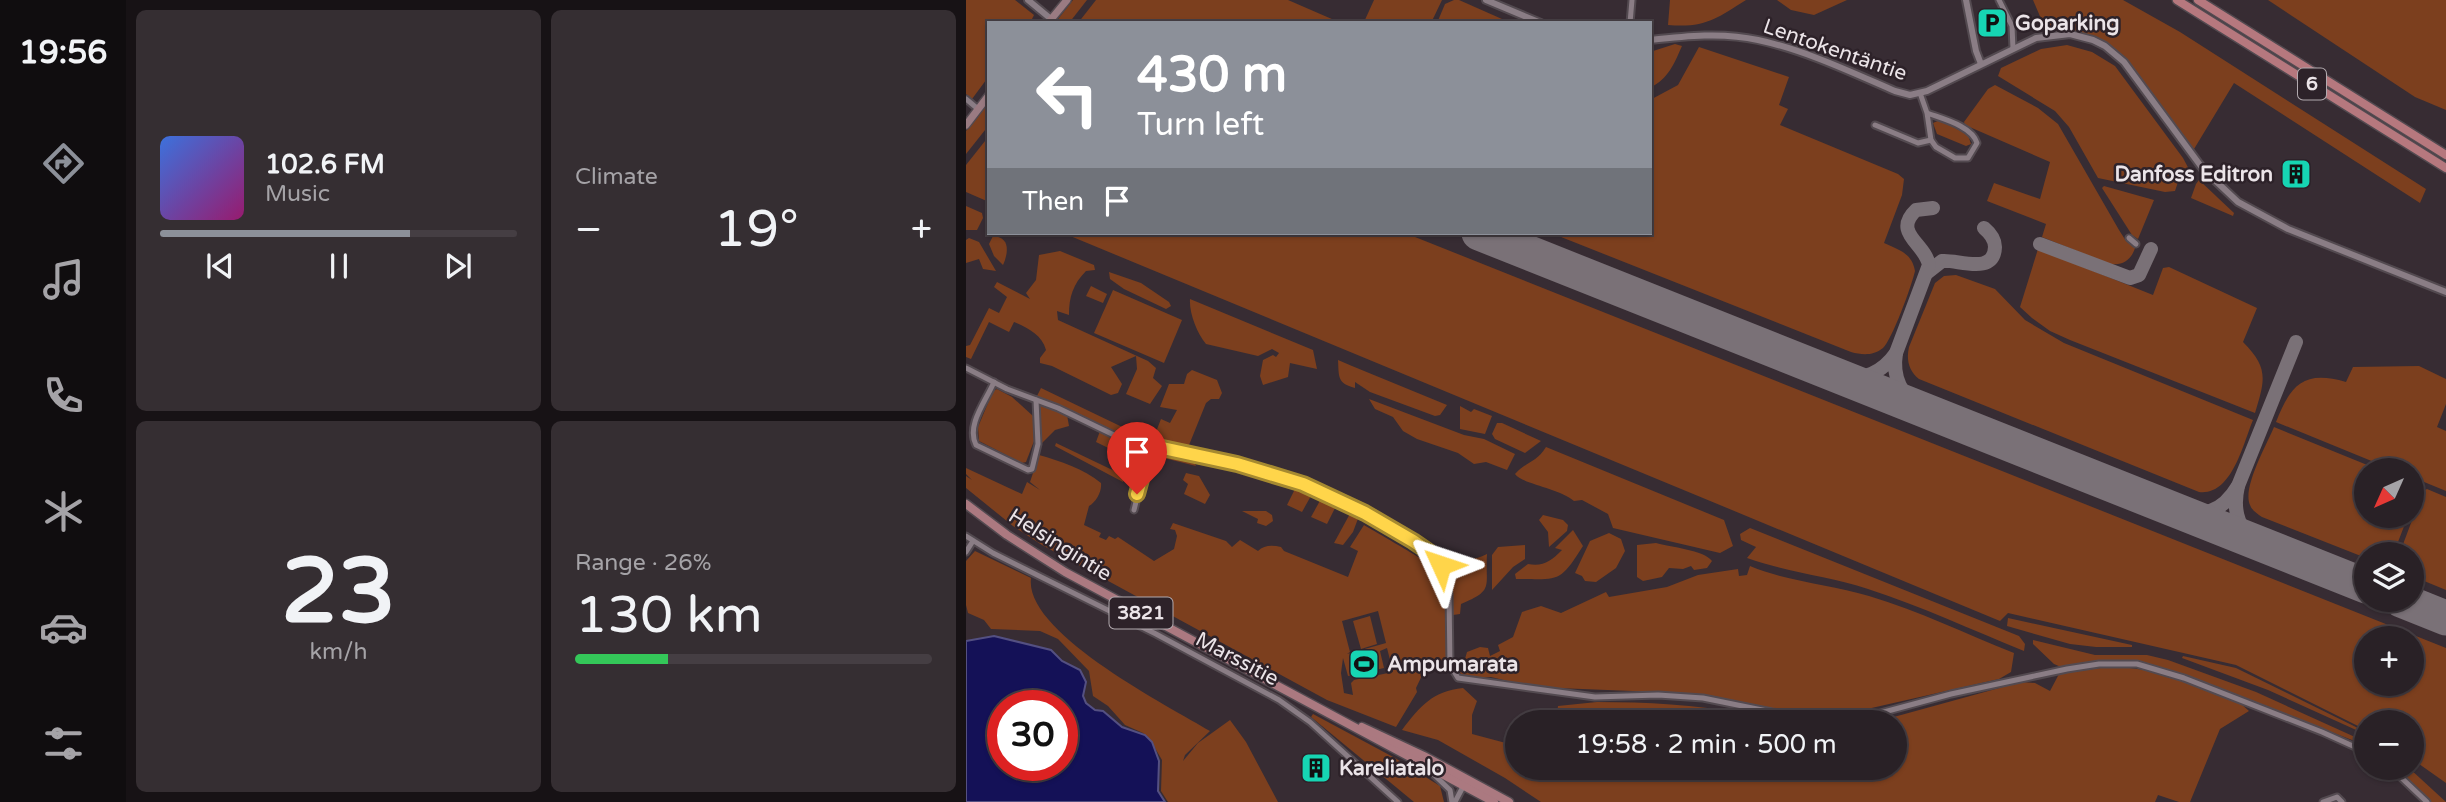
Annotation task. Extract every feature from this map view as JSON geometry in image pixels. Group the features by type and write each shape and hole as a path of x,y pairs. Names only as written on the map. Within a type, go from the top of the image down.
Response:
{"highway":[{"name":"6","path":"2178,0 2446,168"},
{"name":"6","path":"2198,0 2446,155"}],"main road":[{"path":"1049,21 1067,0"},
{"path":"966,125 987,98"},
{"name":"Helsingintie","path":"966,503 1007,535 1065,572 1324,712 1466,783 1494,802"},
{"name":"Helsingintie","path":"1396,746 1426,766 1509,802"}],"street":[{"path":"1028,0 1049,21"},
{"path":"1486,0 1536,21"},
{"path":"1630,21 1632,0"},
{"path":"1966,0 1976,51 1982,64"},
{"path":"1999,0 2012,26 2013,48"},
{"name":"Lentokentäntie","path":"1652,40 1713,35 1758,40 1910,95 1920,93 2036,38 2061,34 2080,36 2105,46 2124,62 2203,169 2238,202 2288,229 2446,292"},
{"path":"1920,93 1927,113 1931,140 1942,152 1965,159 1972,154 1977,143 1973,134 1927,113"},
{"path":"966,99 978,109"},
{"path":"1875,125 1918,143 1931,140"},
{"path":"2129,238 2136,244"},
{"path":"966,368 1116,436 1237,464 1303,484 1365,513 1429,552 1438,561 1449,587 1450,666 1458,678 1595,697 1658,695 1703,698 1834,721 1858,719 1940,697 2067,669 2099,664 2137,664 2183,678 2354,747"},
{"path":"994,382 972,428 973,439 976,445 1028,470 1031,469 1038,444 1036,400"},
{"path":"1133,510 1146,461 1144,444"},
{"name":"Marssitie","path":"966,536 993,553 1156,634 1279,700 1310,722 1398,802"},
{"path":"966,552 973,541"},
{"path":"1426,766 1450,790 1454,802"},
{"path":"2404,780 2427,802"},
{"path":"1454,802 1466,783"},
{"path":"2323,802 2336,797 2342,802"}],"shaded area":[{"path":"966,0 1015,0 1034,15 1031,21 987,21 987,79 972,99 966,94"},
{"path":"1073,0 1087,0 1071,21 1057,21"},
{"path":"1096,0 1288,0 1336,21 1080,21"},
{"path":"1374,0 1442,0 1432,21 1364,21"},
{"path":"1459,0 1506,21 1438,21 1445,4"},
{"path":"1670,0 1746,0 1710,21 1681,26 1668,25"},
{"path":"1777,0 1847,0 1814,15 1791,10"},
{"path":"2033,0 2123,0 2180,32 2426,189 2420,203 2234,83 2191,154 2117,55 2080,36 2048,35"},
{"path":"2268,0 2446,0 2446,110 2415,97"},
{"path":"1675,44 1682,46 1666,75 1652,87 1652,51"},
{"path":"2067,45 2092,52 2115,66 2183,158 2191,173 2189,176 2180,176 2175,191 2165,192 2098,178 2069,127 2055,111 1998,76 2001,68 2041,49"},
{"path":"1699,47 1789,77 1779,105 1788,109 1780,125 1898,174 1904,179 1902,195 1884,243 1908,256 1915,271 1896,324 1883,348 1867,354 1851,352 1556,235 1652,235 1652,99 1678,85"},
{"path":"1995,85 2038,108 2058,124 2119,230 2135,248 2128,260 2117,264 2107,263 2042,237 2046,224 1987,201 1994,183 2040,199 2050,162 1965,125 1964,122 1988,89"},
{"path":"987,104 987,128 966,154 966,131"},
{"path":"1940,120 1968,135 1971,144 1966,146 1937,134 1933,123"},
{"path":"987,139 987,201 966,192 966,165"},
{"path":"2199,180 2234,213 2233,216 2191,198"},
{"path":"2104,186 2154,200 2138,239 2132,235 2102,188"},
{"path":"966,206 982,213 983,218 977,230 966,230"},
{"path":"1068,235 1410,235 2391,626 2354,626 2354,696 2424,696 2424,639 2446,648 2446,783 2424,767 2424,710 2354,710 2354,724 2236,665 2008,613 2000,621"},
{"path":"993,236 1003,239 1007,247 1003,265 994,256 989,244"},
{"path":"969,238 979,242 996,271 983,269 979,259 966,263 966,240"},
{"path":"2038,249 2153,295 2163,268 2169,267 2257,308 2243,342 2261,367 2261,392 2255,413 2070,340 2050,331 2032,318 2020,307"},
{"path":"1060,251 1094,265 1095,270 1086,271 1078,281 1071,297 1069,315 1057,311 1058,320 1148,361 1156,368 1153,378 1162,386 1150,404 1126,394 1137,369 1136,356 1111,367 1122,384 1118,393 1111,395 1052,366 1040,363 1046,350 1041,340 1014,322 1009,332 989,322 971,359 966,357 966,346 970,345 989,308 999,313 1007,297 994,287 997,282 1030,299 1026,293 1036,280 1039,255"},
{"path":"1109,272 1141,283 1171,306 1166,309 1124,289 1110,279"},
{"path":"1956,275 1995,289 2025,320 2064,343 2253,420 2235,467 2228,477 2220,486 2199,492 1919,379 1909,365 1909,347 1935,283 1944,276"},
{"path":"1091,286 1107,294 1103,303 1086,296"},
{"path":"1113,290 1182,320 1164,363 1094,333"},
{"path":"1190,299 1313,350 1317,369 1290,363 1288,377 1263,385 1260,376 1263,360 1273,355 1276,357 1279,353 1272,349 1258,356 1206,344 1194,323"},
{"path":"1338,360 1447,405 1440,415 1435,416 1370,392 1355,382 1355,388 1349,386 1340,378"},
{"path":"2419,366 2446,379 2446,404 2437,427 2446,431 2446,491 2424,482 2424,458 2364,458 2276,422 2287,398 2301,383 2319,378 2346,382 2353,367"},
{"path":"1192,370 1217,380 1222,393 1219,399 1211,399 1206,403 1187,450 1152,442 1161,419 1170,423 1177,410 1160,407 1169,384 1184,384 1187,374"},
{"path":"1041,388 1141,436 1140,440 1124,436 1066,408 1036,398"},
{"path":"997,389 1012,397 1033,416 1034,441 1026,462 1022,463 979,441 978,427 993,391"},
{"path":"1369,399 1464,435 1484,439 1515,454 1507,470 1486,462 1474,464 1458,453 1417,439 1403,431 1393,417 1375,409"},
{"path":"1039,403 1067,415 1069,426 1055,430 1042,443 1039,443"},
{"path":"1460,406 1471,412 1474,409 1492,416 1485,434 1460,429"},
{"path":"1497,423 1541,441 1525,453 1495,439 1492,434"},
{"path":"2274,427 2354,460 2354,528 2403,528 2398,542 2354,542 2354,553 2262,517 2254,511 2248,497 2256,466"},
{"path":"1100,431 1134,450 1139,457 1135,461 1096,442"},
{"path":"1056,443 1125,476 1123,482 1055,446"},
{"path":"1546,447 1724,520 1733,546 1720,553 1613,528 1608,514 1582,500 1574,501 1525,481 1515,474 1539,456"},
{"path":"1152,449 1193,460 1196,466 1152,455 1148,452"},
{"path":"1039,455 1071,466 1094,478 1101,483 1101,490 1089,506 1084,525 1101,533 1099,537 1106,540 1109,536 1115,539 1118,537 1154,561 1174,549 1177,536 1175,530 1170,529 1173,523 1226,541 1232,547 1240,540 1258,551 1268,546 1281,547 1284,551 1348,577 1358,551 1350,547 1364,525 1438,570 1448,603 1446,661 1428,663 1416,688 1417,692 1396,727 1327,700 1042,545 1013,526 966,488 966,476 972,480 966,474 966,468 1022,494 1027,482 1040,490 1030,482","holes":["1378,611 1386,643 1347,654 1350,652 1342,621","1387,648 1393,672 1354,680 1351,683 1353,695 1344,693 1341,673 1343,658 1348,676 1384,668 1380,651"]},
{"path":"1186,473 1199,476 1210,495 1205,504 1184,494 1188,484 1183,480"},
{"path":"1296,487 1312,494 1302,512 1287,505"},
{"path":"2427,489 2446,497 2446,590 2424,581 2424,542 2404,542 2409,528 2424,528 2424,490"},
{"path":"1322,497 1337,504 1327,524 1311,517"},
{"path":"1352,510 1359,516 1353,532 1343,545 1334,543"},
{"path":"1242,511 1266,511 1272,515 1273,521 1266,526 1257,523 1258,519"},
{"path":"1543,515 1563,520 1568,525 1567,531 1549,547 1548,532 1539,520"},
{"path":"1750,528 2019,636 2025,644 2024,651 1868,589 1747,558 1756,547 1741,540 1740,534"},
{"path":"1573,530 1583,546 1563,573 1550,579 1516,579 1515,574 1528,564 1542,564 1554,557 1562,550 1555,548"},
{"path":"1609,533 1621,539 1625,551 1616,568 1596,582 1585,581 1575,573 1590,541"},
{"path":"1656,543 1694,552 1712,561 1707,568 1669,568 1662,577 1643,581 1637,577 1637,545"},
{"path":"1525,545 1525,559 1513,567 1492,590 1492,555 1498,547"},
{"path":"975,551 1031,578 1035,599 1050,622 1102,666 1210,731 1185,755 1183,761 1198,743 1230,720 1246,742 1278,802 1168,802 1161,791 1162,760 1152,743 1143,733 1125,725 1108,706 1093,696 1089,671 1058,639 1040,631 991,629 984,620 968,613 966,561"},
{"path":"1487,554 1487,581 1484,591 1461,604 1460,614 1453,615 1452,587 1446,567"},
{"path":"1750,566 1779,576 1839,588 1888,602 2014,653 2011,672 1999,679 1863,710 1783,710 1657,692 1532,687 1491,677 1468,679 1456,670 1486,658 1465,659 1467,652 1480,647 1488,648 1490,656 1500,651 1498,645 1513,637 1522,612 1541,606 1561,613 1606,592 1609,597 1667,587 1698,575 1738,569 1739,576 1747,575"},
{"name":"Ampumarata","path":"1370,616 1377,644 1361,649 1353,621"},
{"path":"2008,618 2132,647 2070,644 2007,626"},
{"path":"994,636 1051,650 1062,661 1080,670 1086,682 1083,696 1086,703 1095,710 1103,711 1122,727 1145,735 1152,742 1159,761 1158,791 1165,802 966,802 966,641"},
{"path":"2033,640 2095,655 2147,655 2168,660 2256,692 2354,737 2354,741 2179,673 2142,662 2094,661 2061,667 2054,664 2033,644"},
{"path":"2183,656 2236,668 2354,726 2354,729 2268,690 2182,658"},
{"path":"2114,666 2153,671 2239,702 2249,711 2220,729 2190,802 2179,802 2158,795 2155,802 1541,802 1508,780 1907,780 1907,713 2021,682 2035,683 2050,691 2059,674"},
{"path":"1463,688 1477,701 1472,715 1472,734 1505,743 1505,778 1438,740 1402,730 1435,696"},
{"path":"1597,702 1653,703 1721,710 1558,710 1558,706"},
{"path":"1313,714 1395,758 1440,786 1444,802 1414,802 1311,717"},
{"path":"2407,780 2422,780 2446,802 2430,802"}],"taxiway":[{"path":"1896,353 1929,265 1907,225 1916,210 1933,208"},
{"path":"1928,272 1942,261 1974,264 1988,261 1993,256 1995,244 1984,228"},
{"path":"2040,244 2130,278 2139,275 2151,249"},
{"path":"2238,486 2296,342"},
{"path":"1840,377 1872,374 1885,366 1896,353 1895,370 1903,392 1922,410"},
{"path":"2174,510 2194,513 2211,511 2225,502 2238,486 2236,505 2239,521 2248,534 2263,545"}],"runway":[{"path":"1484,235 2354,581"},
{"path":"2424,609 2446,618"}],"place":[{"name":"Goparking","path":"1992,23"},
{"name":"Danfoss Editron","path":"2296,174"},
{"name":"Ampumarata","path":"1364,664"},
{"name":"Kareliatalo","path":"1316,768"}],"route":[{"path":"1137,494 1146,461 1144,444 1237,464 1303,484 1365,513 1413,541 1441,565"}]}
